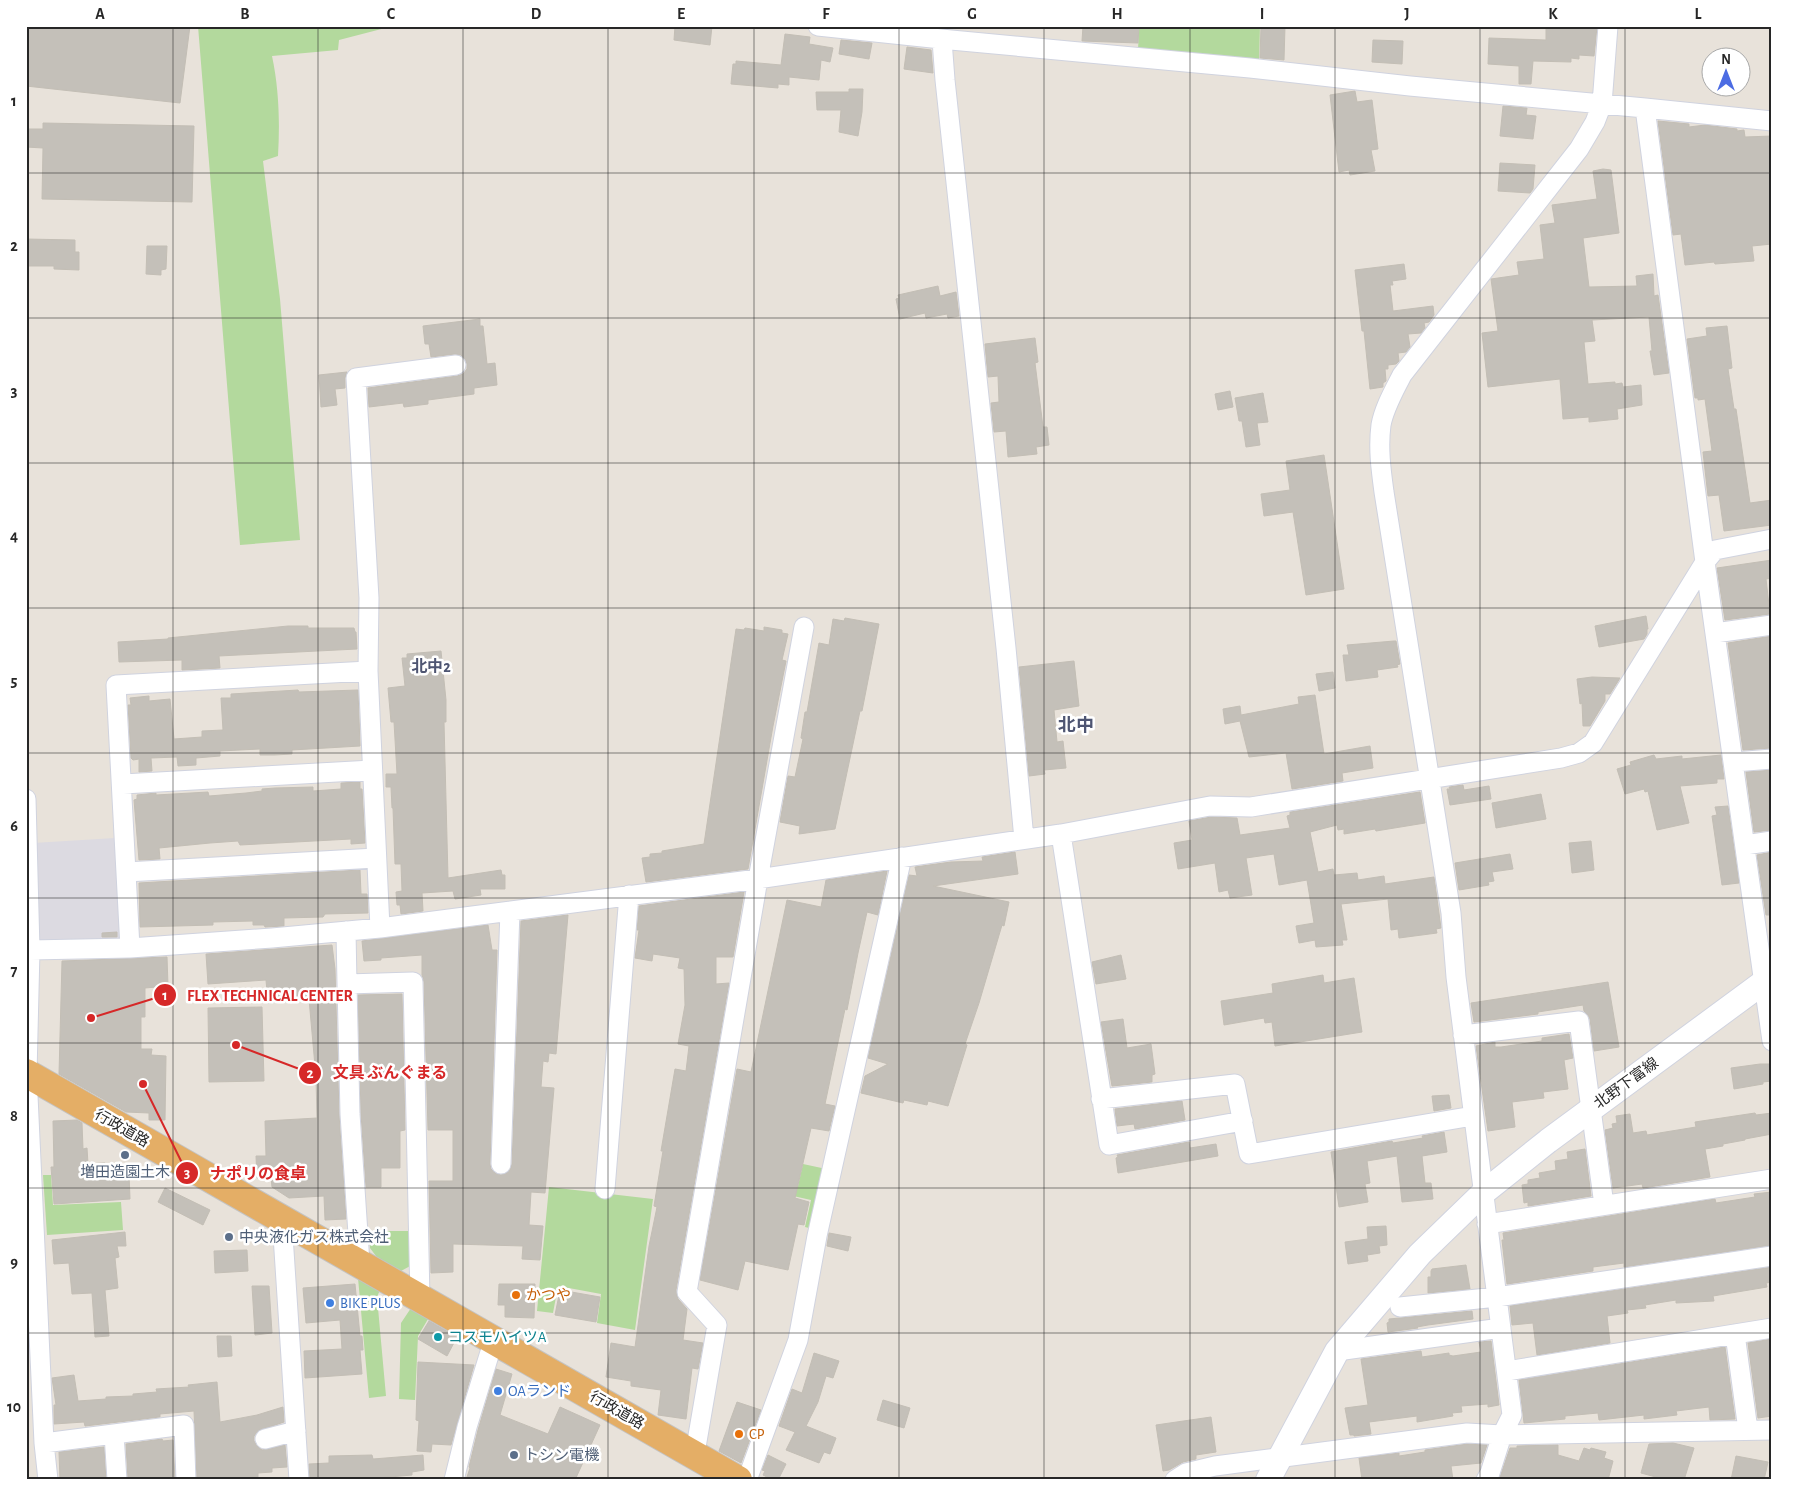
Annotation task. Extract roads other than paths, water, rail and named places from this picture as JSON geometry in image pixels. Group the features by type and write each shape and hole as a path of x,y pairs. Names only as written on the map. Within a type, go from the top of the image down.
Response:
{"highway":[{"name":"行政道路","path":"27,1073 738,1480"}],"street":[{"path":"818,26 949,35 1420,87 1772,121"},
{"path":"1486,1480 1502,1435 1512,1415 1456,978 1451,913 1384,492 1380,453 1381,424 1390,399 1402,375 1579,148 1595,122 1602,104 1608,26"},
{"path":"949,35 949,118 1006,648 1024,839"},
{"path":"1646,108 1715,633 1745,846 1768,979 1772,1041"},
{"path":"380,928 368,671 368,598 356,378 456,365"},
{"path":"30,950 130,948 380,928 758,879 1061,834 1210,806 1251,807 1561,758 1579,753 1593,743 1715,550 1772,539"},
{"path":"1715,633 1772,625"},
{"path":"695,1454 717,1325 687,1292 758,879 804,627"},
{"path":"130,948 123,784 116,686 368,671"},
{"path":"1734,762 1772,760"},
{"path":"123,784 372,770"},
{"path":"26,799 30,950 27,1073 44,1443 48,1480"},
{"path":"1061,834 1109,1145 1243,1121"},
{"path":"1745,846 1772,842"},
{"path":"747,1480 798,1340 817,1236 902,857"},
{"path":"126,872 376,858"},
{"path":"605,1189 629,895"},
{"path":"501,1164 510,911"},
{"path":"346,931 350,1114 360,1264"},
{"name":"北野下富線","path":"1268,1480 1278,1458 1337,1351 1420,1254 1483,1193 1591,1108 1768,979"},
{"path":"347,984 413,982 420,1298"},
{"path":"1463,1035 1579,1021 1604,1206"},
{"path":"1102,1099 1235,1084 1249,1154 1473,1116"},
{"path":"1487,1224 1772,1179"},
{"path":"282,1220 296,1431 296,1479"},
{"path":"1400,1307 1497,1297 1772,1256"},
{"path":"1337,1351 1501,1328"},
{"path":"1507,1371 1772,1328"},
{"path":"1735,1334 1748,1430"},
{"path":"454,1480 467,1427 494,1340"},
{"path":"44,1443 184,1425 186,1480"},
{"path":"1176,1480 1186,1473 1215,1466 1467,1434 1772,1430"},
{"path":"265,1438 296,1431"},
{"path":"114,1434 117,1480"}],"place":[{"name":"FLEX TECHNICAL CENTER","path":"91,1018"},
{"name":"文具 ぶんぐまる","path":"236,1045"},
{"name":"ナポリの食卓","path":"143,1084"},
{"name":"増田造園土木","path":"125,1155"},
{"name":"中央液化ガス株式会社","path":"229,1237"},
{"name":"かつや","path":"516,1295"},
{"name":"BIKE PLUS","path":"330,1303"},
{"name":"コスモハイツA","path":"438,1337"},
{"name":"OAランド","path":"498,1391"},
{"name":"CP","path":"739,1434"},
{"name":"トシン電機","path":"514,1455"}],"district":[{"name":"北中2","path":"431,666"},
{"name":"北中","path":"1076,725"}]}
